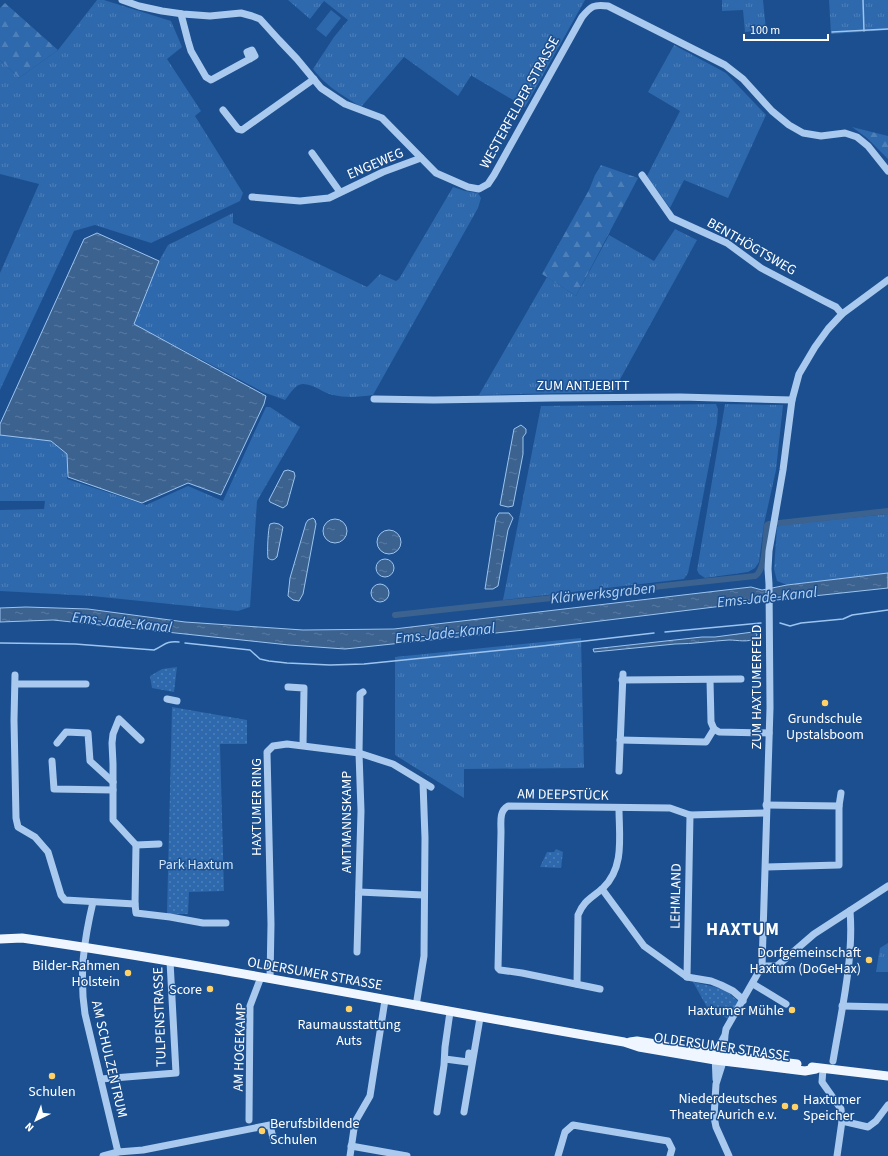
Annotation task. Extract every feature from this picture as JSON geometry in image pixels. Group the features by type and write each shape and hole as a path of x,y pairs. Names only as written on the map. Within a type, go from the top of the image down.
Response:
{"main road":[{"name":"OLDERSUMER STRASSE","path":"0,939 22,938 170,961 480,1018 624,1042 639,1047 805,1071 819,1069 888,1076"}],"street":[{"name":"WESTERFELDER STRASSE","path":"122,0 139,6 181,14 210,16 241,13 260,20 297,59 320,88 345,104 382,118 436,173 468,187 479,189 488,184 582,17 589,8 597,2 608,6 725,65 743,79 772,111 789,125 803,133 821,136 845,133 857,137 868,146 888,172"},
{"path":"181,14 192,51 206,77 209,79 211,80 250,59"},
{"path":"223,110 238,129 242,130 314,79"},
{"name":"ENGEWEG","path":"312,153 340,192"},
{"name":"ENGEWEG","path":"252,197 300,201 329,198 383,172 421,158"},
{"name":"BENTHÖGTSWEG","path":"642,175 672,218 727,243 761,268 824,301 836,308 842,314"},
{"name":"ZUM HAXTUMERFELD","path":"762,966 769,733 770,609 768,569 769,551 783,470 792,400 799,374 828,329 842,314 888,280"},
{"name":"ZUM ANTJEBITT","path":"374,399 434,400 680,397 792,400"},
{"path":"16,674 14,720 16,818 18,827 35,837 48,852 61,895 65,900 135,904"},
{"path":"619,772 622,677 710,680 741,679"},
{"path":"710,680 711,722 714,728 719,732 769,733"},
{"path":"16,684 86,684"},
{"path":"288,687 304,688 303,745"},
{"name":"AMTMANNSKAMP","path":"357,952 361,810 359,753 360,694 362,692"},
{"path":"167,699 177,701"},
{"path":"141,740 119,719 113,734 112,743 113,820 136,845 136,913 203,923 226,923"},
{"path":"620,740 706,742 714,728"},
{"path":"57,743 66,732 88,733 90,761 113,786"},
{"name":"HAXTUMER RING","path":"265,978 271,924 267,752 273,746 286,744 359,753 393,764 431,787"},
{"path":"52,761 54,789 113,786"},
{"path":"416,1006 424,956 423,895 425,838 423,783"},
{"path":"766,867 839,865 839,806 841,793"},
{"name":"AM DEEPSTÜCK","path":"600,989 500,970 498,968 499,878 501,862 502,813 505,808 508,806 670,808 690,815 766,809 839,806"},
{"path":"576,984 578,915 582,905 602,889 612,878 618,866 619,808"},
{"name":"LEHMLAND","path":"686,977 690,815"},
{"path":"136,845 160,844"},
{"path":"729,1156 716,1127 714,1117 719,1058 726,1029 762,966 777,966 814,934 888,886"},
{"path":"602,889 644,946 686,977 712,981 733,991 743,1001"},
{"name":"AMTMANNSKAMP","path":"359,892 423,895"},
{"name":"AM SCHULZENTRUM","path":"93,902 84,947 82,995 85,1014 118,1152"},
{"path":"833,1061 849,957 851,924 850,911"},
{"name":"TULPENSTRASSE","path":"101,1079 176,1073 170,961"},
{"name":"AM HOGEKAMP","path":"249,1120 250,1006 265,978"},
{"path":"753,984 786,1004"},
{"path":"350,1156 355,1122 370,1096 385,1000"},
{"path":"842,1006 888,1007"},
{"path":"437,1112 450,1012"},
{"path":"464,1112 480,1018"},
{"path":"445,1059 468,1062 474,1026"},
{"path":"819,1069 822,1082 841,1108 842,1120 837,1156"},
{"path":"842,1120 868,1127 876,1121 888,1105"},
{"path":"558,1156 565,1132 573,1124 668,1141 672,1149 670,1156"},
{"path":"103,1156 118,1152 143,1150 270,1125 273,1138"},
{"path":"351,1146 407,1156"}],"green space":[{"path":"97,0 104,0 171,21 182,47 167,59 201,111 195,116 243,193 240,201 151,243 95,225 74,231 0,390 0,273 39,184 0,174 0,60 19,78 58,50"},
{"path":"288,0 585,0 525,107 472,76 472,74 458,96 404,57 361,107 330,86 313,69 334,37 348,20 324,1 310,19"},
{"path":"722,0 763,0 766,30 745,32 743,10 722,11"},
{"path":"829,0 888,0 888,30 831,34"},
{"path":"5,3 58,50 19,78 0,60 0,8"},
{"path":"331,10 341,18 326,37 316,29"},
{"path":"674,45 726,73 766,115 728,198 684,180 670,208 647,176 680,111 648,92"},
{"path":"852,127 888,136 888,159 867,138"},
{"path":"601,165 638,178 576,296 542,274 589,190"},
{"path":"453,187 478,193 481,198 478,208 373,395 343,397 329,394 311,385 300,384 285,400 263,392 134,324 159,261 168,245 233,213 233,223 367,287 380,274 396,281 399,279"},
{"path":"675,229 697,240 613,392 479,395 547,277 576,296 609,235 654,261"},
{"path":"716,404 718,409 717,423 688,573 684,579 503,600 541,406"},
{"path":"725,404 783,405 776,470 764,524 759,562 755,568 748,572 705,578 699,574 697,570"},
{"path":"266,407 270,407 300,427 257,501 250,607 238,611 92,596 0,591 0,510 44,509 45,501 0,501 0,435 51,441 67,454 67,479 146,505 188,486 223,501"},
{"path":"888,514 888,573 787,585 777,581 774,569 777,527 780,525"},
{"path":"581,638 584,768 464,769 464,798 395,755 395,657"},
{"path":"177,667 174,692 152,688 150,676 162,669"},
{"name":"Park Haxtum","path":"172,707 247,720 247,744 220,744 224,891 189,892 188,914 167,914"},
{"path":"556,849 563,852 561,868 540,867 547,852 554,852"},
{"path":"888,943 888,972 876,972 880,948"},
{"path":"693,982 724,989 738,1001 728,1019 707,1007"}],"water":[{"path":"97,233 159,261 134,324 266,396 264,404 221,495 188,483 142,503 68,477 67,454 51,441 0,435 0,424 84,239"},
{"path":"521,425 526,429 526,433 523,437 523,454 513,506 508,507 500,505 514,429"},
{"path":"288,470 294,472 295,476 287,505 283,508 270,502 269,500 284,471"},
{"path":"499,513 509,513 513,518 508,530 498,586 493,589 485,589 496,518"},
{"path":"313,518 316,524 303,594 299,601 293,600 288,596 290,578 306,523 308,520"},
{"path":"335,519 344,522 347,531 344,540 335,543 326,540 323,531 326,522"},
{"path":"274,523 283,527 277,557 272,560 268,558 268,541 270,524"},
{"path":"389,530 394,531 400,537 400,547 394,553 389,554 384,553 378,547 377,542 378,537 384,531"},
{"path":"385,559 391,562 394,568 391,574 385,577 379,574 376,568 379,562"},
{"name":"Ems-Jade-Kanal","path":"888,573 888,588 739,604 543,628 345,649 289,645 53,620 0,622 0,608 26,607 88,609 185,622 303,630 394,629 751,587 762,590 787,585"},
{"path":"380,584 386,587 389,593 386,599 380,602 374,599 371,593 374,587"},
{"path":"753,632 757,634 756,638 746,641 722,640 594,652 593,649 702,637 715,637"}],"waterway":[{"path":"863,0 864,31"},
{"path":"832,32 888,29"},
{"name":"Klärwerksgraben","path":"779,523 888,511"},
{"name":"Klärwerksgraben","path":"395,615 755,576 759,573 763,560 767,525 769,524"},
{"path":"780,623 790,626 801,623 843,619 852,615 888,610"},
{"path":"665,632 761,623"},
{"path":"185,643 250,650 260,659 269,661 330,665 364,664 654,633"},
{"name":"Ems-Jade-Kanal","path":"0,643 75,644 154,650 168,643 179,642"}],"place":[{"name":"Grundschule Upstalsboom","path":"825,703"},
{"name":"Dorfgemeinschaft Haxtum (DoGeHax)","path":"869,960"},
{"name":"Bilder-Rahmen Holstein","path":"128,973"},
{"name":"Score","path":"210,989"},
{"name":"Raumausstattung Auts","path":"349,1009"},
{"name":"Haxtumer Mühle","path":"792,1010"},
{"name":"Schulen","path":"52,1076"},
{"name":"Niederdeutsches Theater Aurich e.v.","path":"785,1106"},
{"name":"Haxtumer Speicher","path":"795,1107"},
{"name":"Berufsbildende Schulen","path":"262,1131"}],"district":[{"name":"HAXTUM","path":"743,929"}]}
